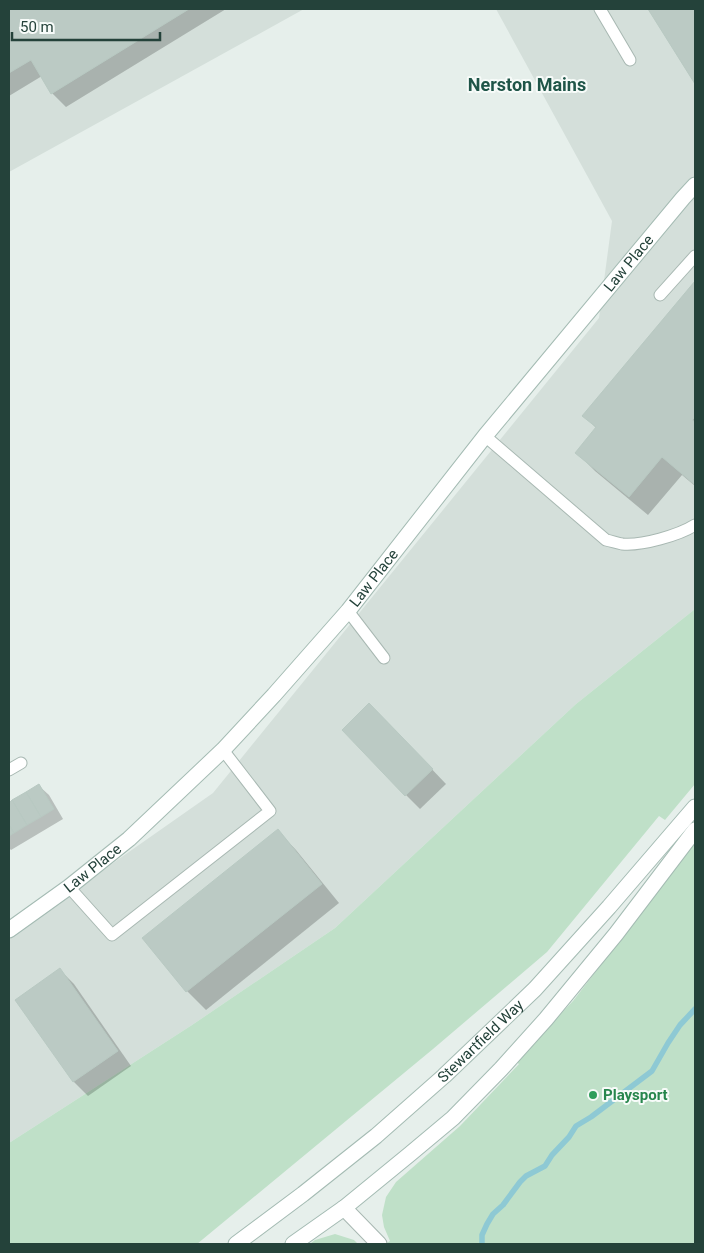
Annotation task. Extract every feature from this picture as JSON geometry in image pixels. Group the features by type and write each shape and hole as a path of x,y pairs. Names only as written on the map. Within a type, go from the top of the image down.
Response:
{"street":[{"name":"Law Place","path":"9,930 69,887 129,839 223,750 274,695 348,612 485,436 694,190"},
{"name":"Stewartfield Way","path":"236,1244 376,1136 444,1076 535,989 695,807"},
{"name":"Stewartfield Way","path":"293,1244 344,1208 452,1118 501,1069 546,1019 622,926 695,830"},
{"path":"344,1208 379,1244"}],"lane":[{"path":"600,9 630,60"},
{"path":"660,295 695,256"},
{"path":"485,436 606,540 623,544 648,542 670,536 695,525"},
{"path":"348,612 384,658"},
{"path":"69,887 112,935 270,811 223,750"},
{"path":"9,770 21,762"}],"shaded area":[{"path":"9,9 304,9 9,172"},
{"path":"496,9 695,9 695,609 576,704 335,928 192,1025 9,1143 9,936 213,793 599,318 612,221"}],"green space":[{"path":"695,609 695,784 665,820 659,816 547,952 197,1244 9,1244 9,1143 192,1025 335,928 576,704"},
{"name":"Playsport","path":"695,843 695,1244 385,1244 390,1241 384,1227 382,1215 386,1197 396,1182 460,1126 519,1064 515,1061 573,1001"},
{"path":"335,1234 354,1240 358,1244 310,1244 315,1240"}],"building":[{"path":"9,9 189,9 51,94 31,60 9,73"},
{"path":"648,9 695,9 695,84"},
{"path":"695,281 695,417 692,420 695,422 695,485 662,457 629,497 575,453 596,427 582,416"},
{"path":"369,703 433,769 405,796 342,730"},
{"path":"39,784 54,809 41,817 26,792"},
{"path":"26,792 41,817 27,825 12,800"},
{"path":"12,800 27,825 14,833 9,825 9,803"},
{"path":"9,825 14,833 9,836"},
{"path":"278,829 322,884 186,992 142,938"},
{"path":"60,968 118,1051 73,1082 15,1000"}],"waterway":[{"path":"482,1244 482,1235 493,1214 503,1205 520,1182 526,1176 545,1166 576,1126 591,1117 652,1071 680,1025 695,1009"}],"place":[{"name":"Playsport","path":"593,1095"}],"district":[{"name":"Nerston Mains","path":"527,85"}]}
